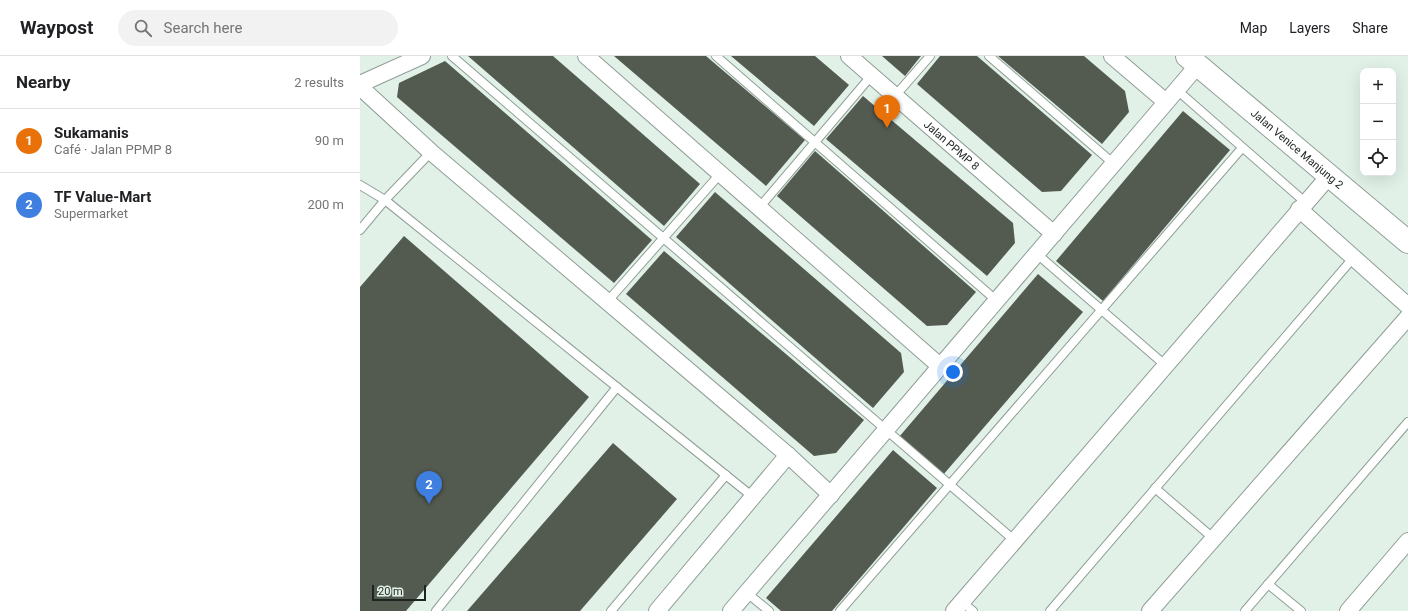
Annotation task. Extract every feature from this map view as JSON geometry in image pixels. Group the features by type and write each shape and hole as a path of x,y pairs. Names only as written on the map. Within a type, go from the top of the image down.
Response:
{"street":[{"path":"422,56 360,85 431,152 788,455 831,495"},
{"path":"586,56 941,367"},
{"name":"Jalan PPMP 8","path":"849,56 1054,234"},
{"path":"1112,56 1171,96"},
{"path":"731,611 1171,96 1192,60"},
{"name":"Jalan Venice Manjung 2","path":"1192,60 1408,242"},
{"path":"963,608 1014,540 1330,175"},
{"path":"1302,206 1354,257 1408,306"},
{"path":"1150,611 1408,317"},
{"path":"657,611 788,455"},
{"path":"1348,611 1408,541"}],"lane":[{"path":"452,56 1014,540"},
{"path":"716,56 997,301"},
{"path":"895,96 930,56"},
{"path":"989,56 1114,164"},
{"path":"759,208 872,75"},
{"path":"1171,96 1242,148 1302,206"},
{"path":"840,611 1103,310 1242,148"},
{"path":"360,230 385,200 431,152"},
{"path":"607,302 720,174"},
{"path":"360,185 385,200 753,497"},
{"path":"1037,254 1165,365"},
{"path":"1050,611 1354,257"},
{"path":"436,611 617,387"},
{"path":"1245,611 1408,422"},
{"path":"611,611 726,475"},
{"path":"1155,488 1213,538"},
{"path":"1268,584 1301,611"},
{"path":"747,592 769,611"}],"building":[{"path":"468,56 553,56 700,184 664,226"},
{"path":"614,56 706,56 805,140 766,186"},
{"path":"731,56 815,56 849,85 814,126"},
{"path":"882,56 921,56 905,76"},
{"path":"940,56 977,56 1092,155 1061,191 1042,192 917,84"},
{"path":"998,56 1084,56 1125,91 1129,112 1102,144"},
{"path":"445,61 652,240 614,283 397,97 399,83"},
{"path":"863,96 1013,223 1015,243 987,276 826,139"},
{"path":"1183,111 1230,150 1103,301 1056,261"},
{"path":"815,151 976,292 947,325 927,326 777,196"},
{"path":"715,192 901,353 904,372 873,408 676,237"},
{"path":"404,236 589,397 406,611 360,611 360,287"},
{"path":"664,251 864,420 836,453 814,456 626,294"},
{"path":"1038,274 1083,312 943,475 899,437"},
{"path":"613,443 677,499 580,611 467,611"},
{"path":"893,450 937,488 832,611 781,611 766,598"}],"place":[{"name":"Sukamanis","path":"887,128"},
{"name":"TF Value-Mart","path":"429,504"}]}
